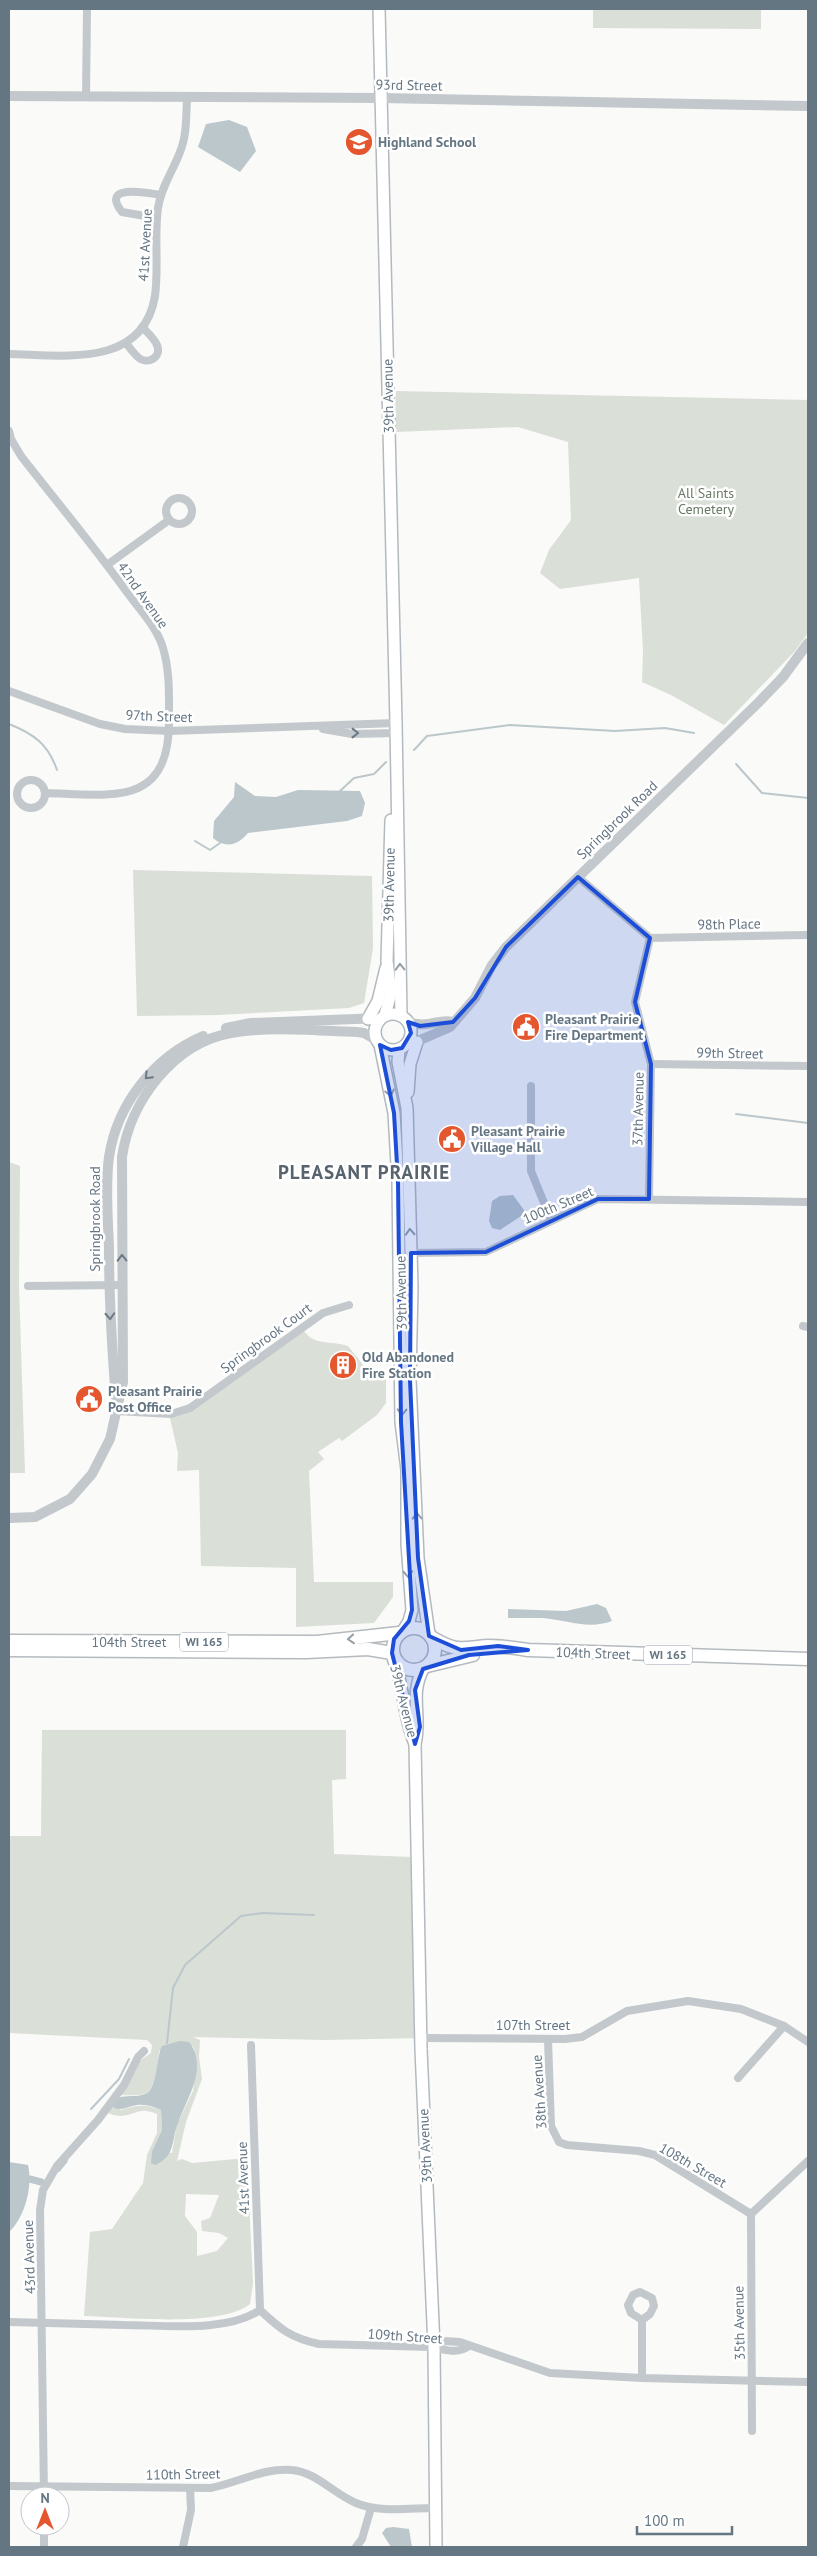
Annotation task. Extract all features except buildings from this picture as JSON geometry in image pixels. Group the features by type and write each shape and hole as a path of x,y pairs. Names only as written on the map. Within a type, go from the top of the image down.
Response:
{"main road":[{"name":"39th Avenue","path":"379,9 404,1019"},
{"name":"39th Avenue","path":"383,1016 391,993 388,961 389,840 397,784"},
{"path":"368,1019 378,1001 388,961"},
{"path":"393,1014 404,1019 411,1033 410,1039 400,1048 391,1050 378,1043 375,1028 383,1016 393,1014"},
{"path":"407,1108 410,1064 417,1042"},
{"name":"39th Avenue","path":"378,1043 394,1113 398,1182 401,1422 412,1544 430,1635"},
{"name":"39th Avenue","path":"400,1048 398,1062 407,1108 411,1253 412,1544 412,1610 409,1621 401,1632"},
{"name":"WI 165","path":"401,1632 416,1628 430,1635"},
{"path":"393,1655 394,1639 401,1632"},
{"name":"104th Street","path":"9,1641 317,1642 401,1632"},
{"path":"425,1667 432,1661 435,1649 430,1635"},
{"name":"104th Street","path":"430,1635 448,1647 461,1650 498,1646 528,1650 808,1659"},
{"name":"104th Street","path":"9,1650 306,1652 368,1649 393,1655"},
{"name":"104th Street","path":"425,1667 469,1655 528,1650"},
{"name":"39th Avenue","path":"393,1655 399,1673 410,1733 416,1744"},
{"name":"WI 165","path":"393,1655 403,1668 416,1671 425,1667"},
{"name":"39th Avenue","path":"425,1667 415,1690 420,1727 416,1744 421,2038 434,2347 436,2547"}],"street":[{"path":"86,97 87,9"},
{"name":"93rd Street","path":"9,96 187,99 381,98 808,106"},
{"name":"41st Avenue","path":"9,354 84,354 112,350 126,343 142,327 154,298 157,218 161,195 181,150 187,99"},
{"path":"157,218 122,212 118,206 117,199 121,193 129,190 161,195"},
{"path":"126,343 141,359 148,361 155,358 158,354 158,347 142,327"},
{"name":"42nd Avenue","path":"9,431 21,456 107,565 156,632 162,647 169,685 169,731 164,763 148,784 115,795 45,793"},
{"path":"107,565 169,520"},
{"name":"Springbrook Road","path":"400,1048 450,1027 475,998 492,965 506,947 758,703 783,677 808,643"},
{"name":"97th Street","path":"9,691 100,724 125,729 169,731 314,727 397,728"},
{"path":"578,877 650,938"},
{"name":"98th Place","path":"650,938 808,935"},
{"name":"37th Avenue","path":"649,1199 651,1064 635,1002 650,938"},
{"name":"Springbrook Road","path":"116,1411 109,1285 109,1158 122,1115 132,1096 147,1076 184,1046 229,1027 251,1023 368,1019 383,1016"},
{"path":"404,1019 420,1026 432,1025 446,1020 453,1022"},
{"name":"Springbrook Road","path":"9,1518 35,1517 70,1500 92,1474 110,1439 123,1382 120,1176 124,1142 141,1102 162,1074 200,1044 232,1032 364,1032 378,1043"},
{"name":"99th Street","path":"651,1064 808,1066"},
{"path":"531,1086 531,1171 551,1220"},
{"name":"100th Street","path":"411,1253 486,1252 598,1199 808,1202"},
{"path":"28,1286 122,1285"},
{"name":"Springbrook Court","path":"116,1411 171,1414 186,1410 323,1313 348,1305"},
{"name":"107th Street","path":"421,2038 548,2040 582,2037 627,2011 688,2000 740,2009 784,2026 808,2042"},
{"path":"738,2078 784,2026"},
{"name":"38th Avenue","path":"548,2040 551,2126 559,2142"},
{"name":"41st Avenue","path":"251,2045 260,2310"},
{"name":"43rd Avenue","path":"44,2486 40,2210 43,2190 56,2166 98,2120 124,2085 138,2057 144,2051"},
{"name":"108th Street","path":"559,2142 566,2145 631,2150 655,2156 751,2214"},
{"path":"751,2214 808,2161"},
{"name":"35th Avenue","path":"751,2214 752,2431"},
{"path":"9,2322 199,2325 250,2317 260,2310"},
{"name":"109th Street","path":"260,2310 283,2332 301,2340 319,2344 434,2347 444,2341 460,2342 550,2373 642,2378"},
{"path":"642,2320 642,2378 808,2382"},
{"name":"110th Street","path":"70,2486 211,2488 229,2485 261,2473 293,2470 315,2478 356,2503 371,2508 435,2508"},
{"path":"183,2547 191,2510 190,2488"},
{"path":"356,2547 362,2539 371,2508"}],"highlighted area":[{"path":"578,877 650,938 635,1002 651,1064 649,1199 598,1199 486,1252 411,1253 410,1380 418,1558 429,1636 461,1650 498,1646 528,1650 469,1655 423,1669 415,1690 420,1727 415,1744 392,1653 394,1639 409,1621 412,1610 401,1422 398,1182 394,1113 380,1045 391,1050 402,1048 411,1033 408,1022 420,1026 453,1022 475,998 506,947"}],"green space":[{"path":"593,9 761,9 761,29 593,28"},
{"name":"All Saints Cemetery","path":"396,391 808,400 808,633 795,651 724,725 671,695 642,682 643,651 639,578 560,589 540,573 549,550 571,520 568,442 518,427 396,432"},
{"path":"133,870 372,876 373,948 364,1003 349,1008 218,1015 137,1016"},
{"path":"9,1162 20,1166 19,1286 25,1473 9,1473"},
{"path":"302,1328 311,1338 322,1342 348,1346 368,1371 386,1379 386,1403 377,1415 342,1441 339,1438 318,1452 324,1459 309,1471 314,1582 393,1582 393,1597 374,1623 296,1627 296,1568 201,1566 199,1470 177,1471 178,1453 169,1414 181,1413"},
{"path":"42,1730 346,1730 346,1779 332,1780 334,1854 412,1857 421,2038 325,2040 193,2037 200,2040 199,2057 202,2079 186,2122 177,2161 182,2159 192,2163 247,2158 253,2283 250,2304 236,2311 195,2319 84,2316 90,2232 112,2229 143,2183 147,2155 157,2133 157,2114 142,2111 116,2116 104,2112 111,2102 121,2110 141,2106 161,2110 162,2130 152,2151 172,2153 177,2124 193,2091 197,2060 193,2046 159,2051 156,2075 148,2092 138,2095 120,2095 138,2062 151,2053 152,2045 147,2040 9,2033 9,1836 41,1836","holes":["186,2194 219,2195 210,2218 201,2221 202,2231 219,2233 228,2238 217,2251 197,2256 197,2232 185,2216"]}],"shaded area":[{"path":"229,120 247,127 256,151 240,172 198,147 206,124"},
{"path":"235,782 255,796 276,797 298,790 360,791 365,803 362,816 347,821 248,833 236,843 223,844 213,838 214,821 234,797"},
{"path":"513,1195 524,1210 524,1214 500,1230 492,1228 489,1221 492,1201 500,1196"},
{"path":"597,1604 606,1608 612,1621 603,1624 586,1625 543,1618 508,1618 508,1609 566,1611"},
{"path":"180,2041 189,2042 195,2052 197,2072 191,2093 178,2123 170,2153 155,2165 151,2163 152,2151 162,2130 161,2110 140,2105 117,2109 114,2108 111,2102 120,2097 145,2094 149,2091 155,2079 162,2046"},
{"path":"9,2162 28,2165 29,2182 23,2210 15,2226 9,2232"},
{"path":"386,2528 409,2529 412,2547 391,2547 382,2533"}],"waterway":[{"path":"9,724 39,741 49,753 57,770"},
{"path":"414,750 427,736 510,725 615,731 665,728 694,733"},
{"path":"339,792 354,778 374,774 386,762"},
{"path":"736,764 762,793 808,798"},
{"path":"195,841 210,850 220,843"},
{"path":"736,1114 808,1123"},
{"path":"167,2043 173,1988 185,1965 241,1916 262,1913 314,1915"},
{"path":"91,2109 119,2079 129,2059"},
{"path":"59,2171 67,2161"},
{"path":"30,2179 41,2182"}],"place":[{"name":"Highland School","path":"359,142"},
{"name":"Pleasant Prairie Fire Department","path":"526,1027"},
{"name":"Pleasant Prairie Village Hall","path":"452,1139"},
{"name":"Old Abandoned Fire Station","path":"343,1365"},
{"name":"Pleasant Prairie Post Office","path":"89,1399"}],"district":[{"name":"PLEASANT PRAIRIE","path":"364,1172"}]}
